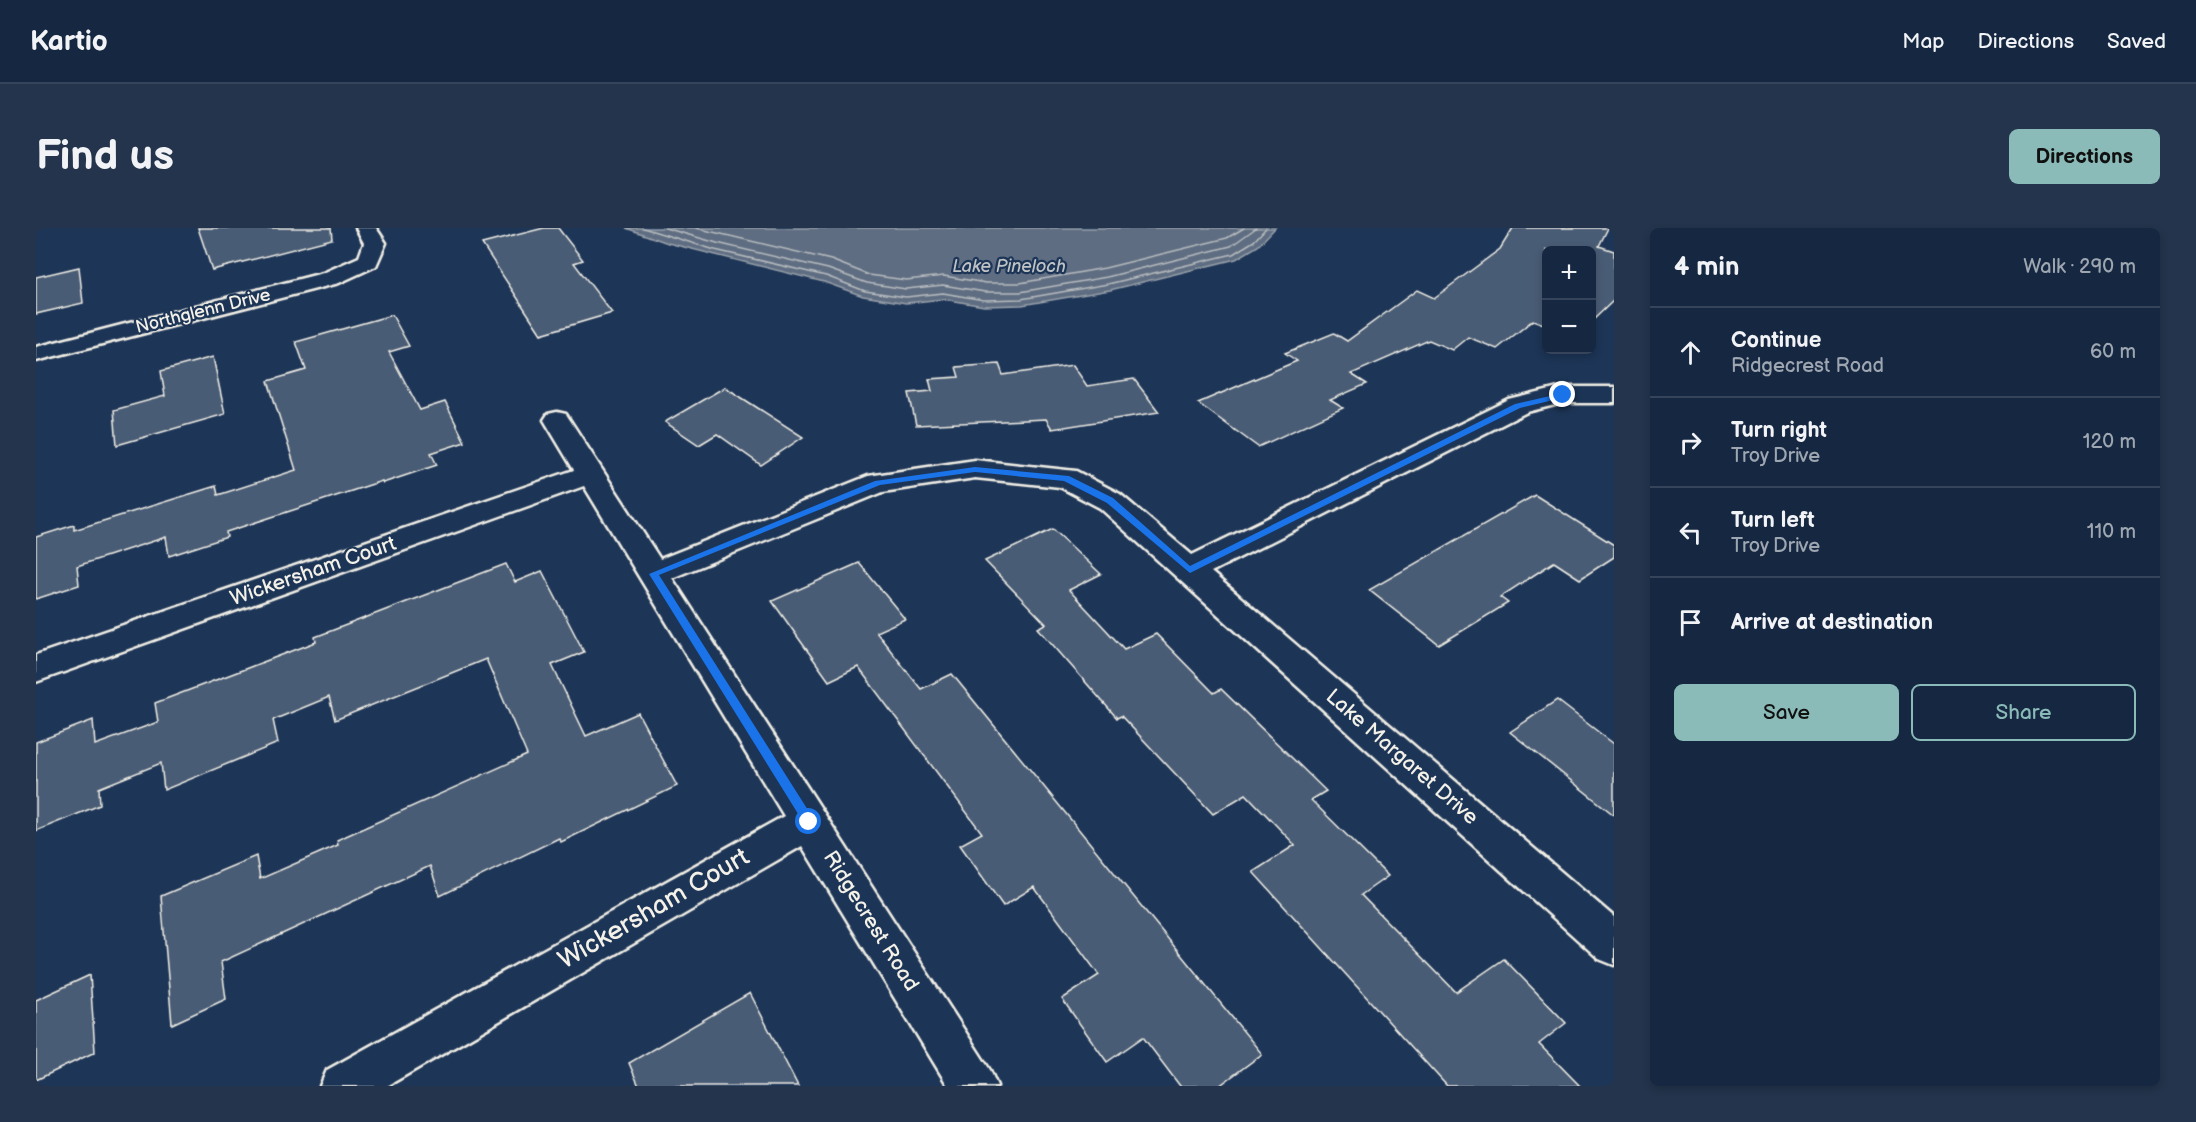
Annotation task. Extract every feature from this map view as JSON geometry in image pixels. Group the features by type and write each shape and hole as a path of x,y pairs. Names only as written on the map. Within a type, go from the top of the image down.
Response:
{"street":[{"name":"Northglenn Drive","path":"36,354 331,278 368,261 375,243 366,228"},
{"path":"1190,570 1518,406 1563,395 1614,395"},
{"name":"Ridgecrest Road","path":"557,420 974,1086"},
{"name":"Lake Margaret Drive","path":"653,574 878,483 975,469 1066,478 1110,501 1614,944"},
{"name":"Wickersham Court","path":"36,669 591,474"},
{"name":"Wickersham Court","path":"343,1086 809,822"}],"water":[{"name":"Lake Pineloch","path":"626,228 1275,228 1258,246 1236,259 1110,290 1022,305 984,306 943,299 906,303 863,296 824,282 668,243"}],"building":[{"path":"198,228 331,228 332,239 212,270"},
{"path":"544,228 558,228 583,260 574,263 612,313 541,334 482,244"},
{"path":"1513,228 1608,228 1599,246 1614,251 1614,300 1596,317 1596,246 1542,246 1542,323 1533,320 1497,349 1468,337 1452,350 1429,340 1351,374 1367,384 1330,400 1343,408 1258,447 1198,403 1297,361 1285,353 1334,333 1347,341 1417,290 1434,298 1500,249"},
{"path":"79,267 83,303 36,314 36,277"},
{"path":"392,315 409,346 389,352 420,410 445,402 465,442 431,453 437,465 226,532 227,537 169,556 166,537 77,566 79,585 36,599 36,537 74,525 74,530 216,486 218,495 296,470 268,381 306,370 296,342"},
{"path":"213,357 225,414 117,445 114,410 165,396 161,371"},
{"path":"999,364 1003,375 1073,365 1087,386 1134,379 1159,412 1052,429 1046,419 916,425 909,393 932,391 929,379 959,377 956,367"},
{"path":"725,387 803,437 761,465 717,434 699,445 665,422"},
{"path":"1535,495 1614,545 1614,557 1580,579 1554,562 1500,597 1508,603 1439,645 1369,590"},
{"path":"1053,529 1101,574 1069,590 1124,649 1156,634 1214,693 1221,689 1326,791 1311,800 1388,876 1361,895 1456,992 1504,959 1566,1023 1539,1044 1580,1086 1447,1086 1253,872 1295,845 1246,794 1213,814 1121,716 1117,718 1038,628 1046,624 985,561"},
{"path":"859,563 905,619 876,632 921,689 952,674 1262,1054 1219,1086 1180,1086 1143,1037 1107,1062 1062,999 1099,975 1034,887 1003,906 960,845 982,833 858,667 829,681 772,601"},
{"path":"506,564 515,582 542,571 584,652 552,665 586,736 638,713 677,786 561,842 559,838 440,896 430,866 221,962 226,999 172,1024 161,896 256,856 260,879 338,845 337,840 527,755 486,659 335,720 329,697 273,720 278,743 164,790 161,763 99,788 100,805 36,831 36,742 93,720 95,745 158,722 155,703 316,642 315,637"},
{"path":"1557,700 1614,744 1614,815 1510,732"},
{"path":"90,975 95,1052 36,1080 36,1000"},
{"path":"750,993 798,1086 639,1086 629,1063"}],"route":[{"path":"809,822 653,574 878,483 975,469 1066,478 1110,501 1190,570 1518,406 1563,395"}]}
